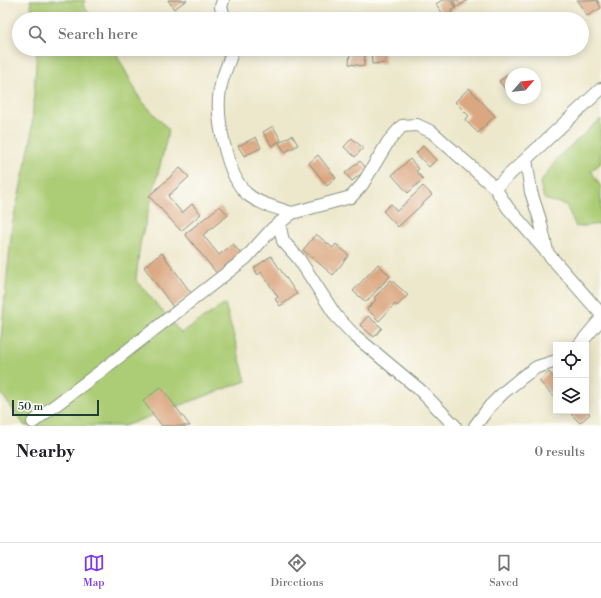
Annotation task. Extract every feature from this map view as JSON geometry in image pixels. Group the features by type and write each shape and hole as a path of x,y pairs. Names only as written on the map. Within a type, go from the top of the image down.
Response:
{"street":[{"path":"223,0 223,12"},
{"path":"230,56 223,77 218,106 226,150 236,181 247,194 262,202 292,213"},
{"path":"495,188 601,89"},
{"path":"33,422 113,362 246,258 280,223 292,213 351,197 362,185 388,142 402,126 417,125 432,132 495,188 508,208 601,314"},
{"path":"526,159 531,192 540,220 547,252"},
{"path":"280,223 283,241 299,259 336,316 354,335 420,390 455,426"},
{"path":"582,342 601,319"},
{"path":"474,426 490,406 520,379 537,367 553,362"}],"green space":[{"path":"30,0 85,0 83,5 88,12 33,12"},
{"path":"37,56 118,56 140,99 169,130 140,244 136,280 181,333 225,304 246,381 124,426 25,426 0,392 0,347 12,226 31,140"},
{"path":"601,119 601,163 591,171 601,187 601,224 576,227 566,205 544,199 540,183 559,156"}],"building":[{"path":"168,0 187,0 174,9"},
{"path":"442,0 451,0 456,8 452,12 442,12 436,4"},
{"path":"453,0 468,0 457,7"},
{"path":"577,0 597,0 601,8 589,15 589,12 584,12"},
{"path":"350,56 365,56 364,66 349,64"},
{"path":"371,56 384,56 385,63 372,64"},
{"path":"505,77 505,89 499,81"},
{"path":"469,88 495,116 478,133 465,120 469,116 455,102"},
{"path":"273,126 281,140 272,146 263,132"},
{"path":"292,135 298,145 285,152 279,143"},
{"path":"256,137 261,148 244,156 238,146"},
{"path":"352,138 363,148 355,157 344,147"},
{"path":"423,146 436,160 429,167 416,153"},
{"path":"318,155 336,178 327,186 309,163"},
{"path":"410,159 419,169 416,171 423,179 408,193 392,175"},
{"path":"360,161 367,169 352,181 345,173"},
{"path":"180,168 189,177 168,196 182,213 192,204 201,214 181,231 149,196"},
{"path":"423,186 432,195 398,227 383,211 391,204 397,211"},
{"path":"220,206 228,215 203,235 219,255 233,244 243,256 219,276 185,234"},
{"path":"316,234 333,248 336,244 349,255 333,275 303,250"},
{"path":"162,253 191,293 173,307 144,267"},
{"path":"271,256 297,294 280,306 275,299 278,297 261,272 258,275 254,268"},
{"path":"378,264 390,276 366,302 353,291"},
{"path":"391,280 408,295 397,306 395,304 379,321 367,309 376,300 374,298"},
{"path":"368,316 382,328 374,337 360,325"},
{"path":"549,372 553,377 553,396 539,381"},
{"path":"161,387 190,426 162,426 143,401"},
{"path":"571,414 590,414 580,423"}]}
